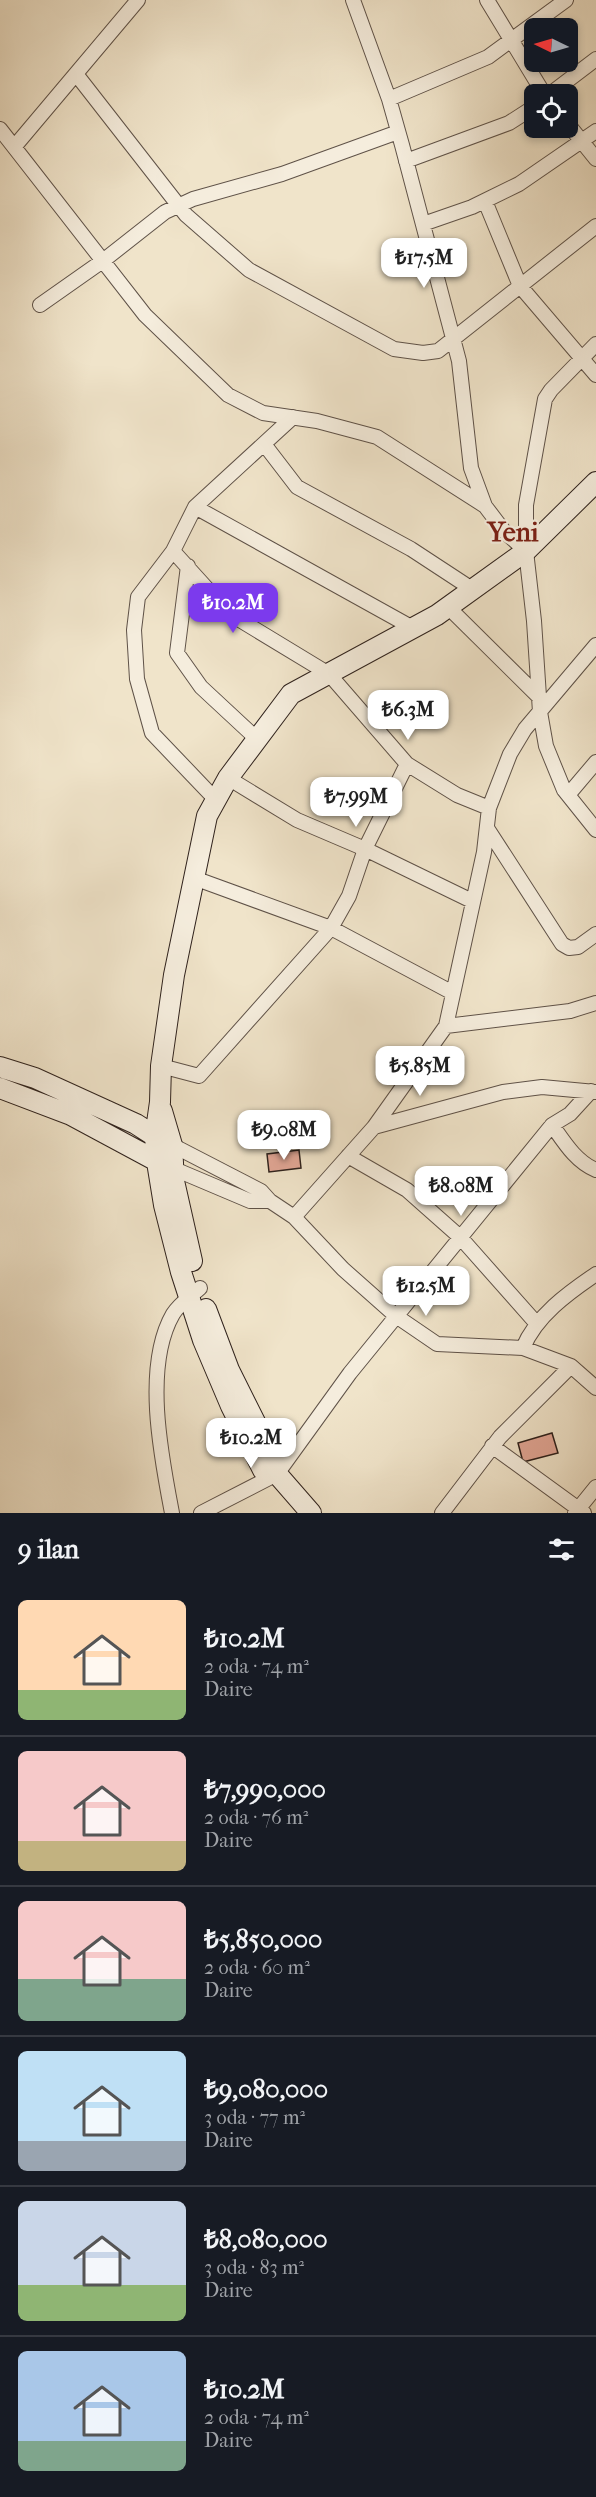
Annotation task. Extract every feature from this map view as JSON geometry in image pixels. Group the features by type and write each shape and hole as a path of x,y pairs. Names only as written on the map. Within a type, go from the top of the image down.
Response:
{"street":[{"path":"15,146 138,0"},
{"path":"354,0 389,99 459,361 471,468 485,506 504,531 526,551"},
{"path":"487,0 538,84"},
{"path":"389,99 488,57 566,0"},
{"path":"563,84 596,59"},
{"path":"76,74 178,205 249,270 394,349 423,353 438,351 596,226"},
{"path":"406,161 509,123 524,113"},
{"path":"0,129 145,315 228,395 263,413 316,420 377,437 485,506"},
{"path":"423,224 485,201 519,184 596,131"},
{"path":"40,305 104,260 165,212 178,205 193,198 282,174 398,132"},
{"path":"578,137 596,159"},
{"path":"485,201 520,286 596,375"},
{"path":"596,344 545,399 526,505 526,551 534,621 540,712 546,746 568,795 596,830"},
{"path":"216,801 152,733 137,679 134,630 138,597 173,550 195,507 293,417"},
{"path":"264,444 297,487 411,549 472,590"},
{"path":"311,1513 277,1474 263,1470 249,1445 203,1340 194,1293 164,1204 165,1165 160,1102 161,1066 174,975 207,816 228,778 291,694 448,607 526,551 596,482"},
{"path":"195,507 413,628"},
{"path":"173,550 231,614 329,674 407,764 458,795 489,808"},
{"path":"188,566 177,653 201,687 257,740"},
{"path":"448,607 539,697"},
{"path":"294,1216 374,1127 446,1026 484,852 489,808 510,754 525,729 596,645"},
{"path":"568,795 596,762"},
{"path":"161,1066 200,1076 331,928 350,896 365,849 407,764"},
{"path":"228,778 297,820 365,849 472,901"},
{"path":"487,828 562,944 569,948 578,947 596,934"},
{"path":"194,878 331,928 453,993"},
{"path":"446,1026 570,1011 596,1003"},
{"path":"0,1067 35,1078 136,1124 261,1191 270,1201 294,1216 343,1269 396,1316 437,1344 523,1348 571,1366 596,1388"},
{"path":"374,1127 503,1092 542,1087 594,1091"},
{"path":"0,1089 71,1115 165,1165 250,1202 270,1201"},
{"path":"201,1513 277,1474 306,1430 552,1125 570,1114 594,1091"},
{"path":"552,1125 569,1149 586,1166 596,1170"},
{"path":"348,1156 407,1190 460,1237 537,1324"},
{"path":"523,1348 537,1324 570,1291 595,1277"},
{"path":"172,1513 163,1466 156,1377 159,1352 166,1329 174,1312 194,1293"},
{"path":"442,1513 492,1446 571,1366"},
{"path":"492,1446 579,1511 596,1486"}],"building":[{"path":"299,1150 301,1168 269,1172 267,1154"},
{"path":"552,1433 558,1453 523,1462 518,1443"}],"district":[{"name":"Yeni","path":"513,532"}]}
